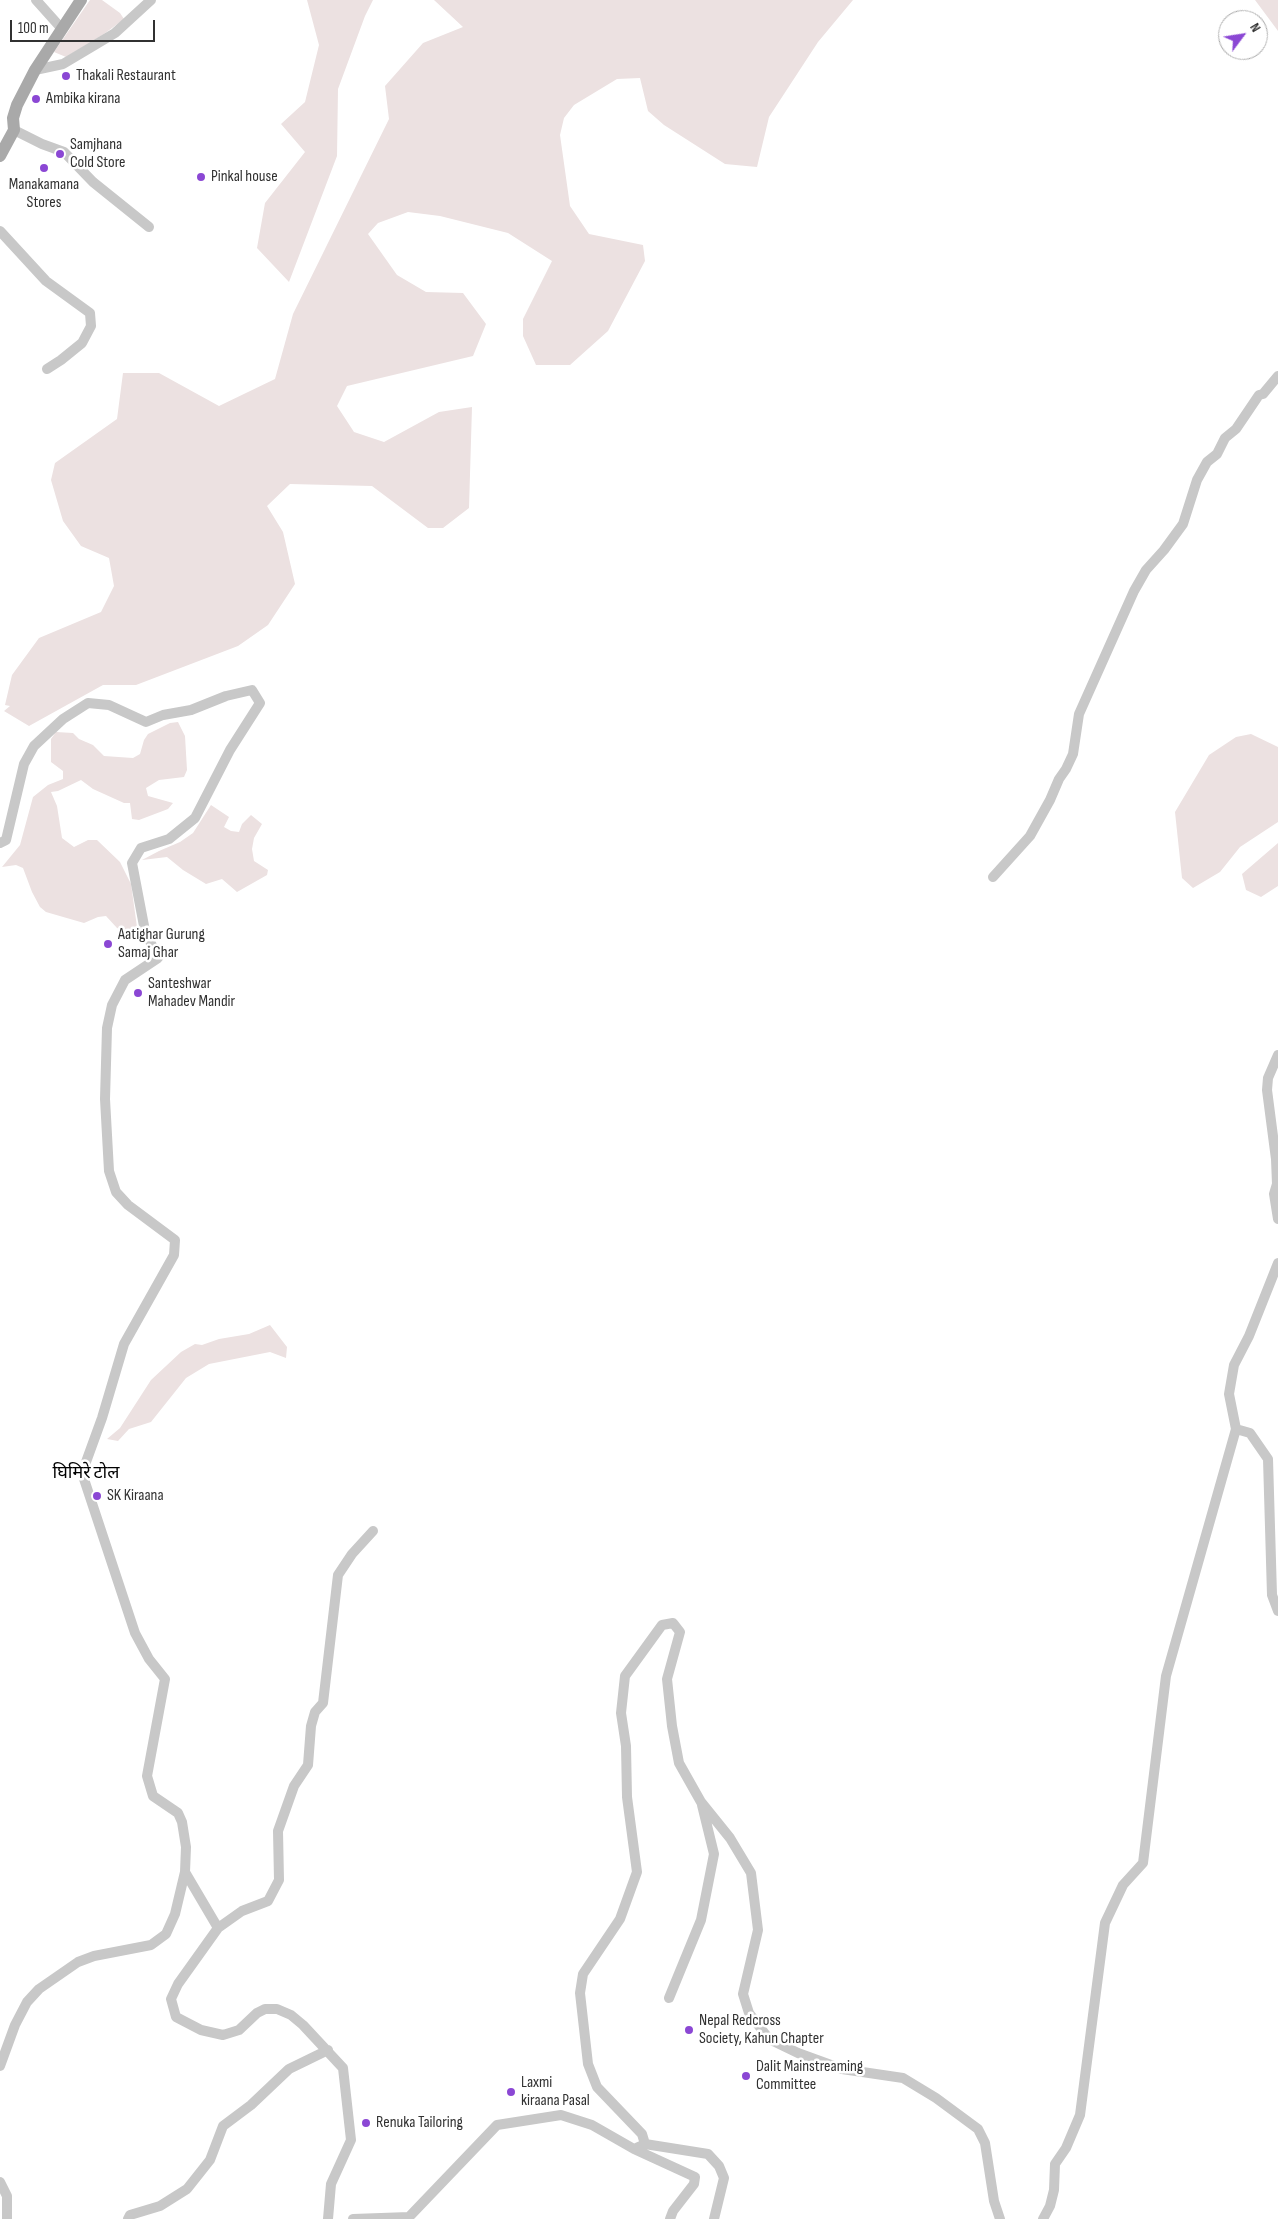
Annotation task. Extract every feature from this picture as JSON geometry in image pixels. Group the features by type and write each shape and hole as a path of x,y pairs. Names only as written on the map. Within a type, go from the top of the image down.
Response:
{"main road":[{"path":"0,156 14,130 12,118 34,70 81,0"}],"street":[{"path":"36,0 62,29"},
{"path":"34,70 63,64 115,33 151,0"},
{"path":"14,130 42,144 64,152 93,182 149,227"},
{"path":"0,231 46,281 90,312 91,326 82,343 47,370"},
{"path":"993,877 1030,836 1066,769 1073,754 1079,714 1134,591 1146,570 1183,524 1197,480 1207,462 1217,454 1225,438 1236,429 1259,395 1263,394 1278,376"},
{"path":"0,843 6,840 24,764 34,746 63,719 88,703 109,705 146,722 163,715 192,710 226,696 252,690 260,703 230,750 195,818 169,839 141,848 132,863 145,931 158,958 125,980 112,1005 107,1028 105,1099 109,1171 116,1192 128,1205 175,1240 174,1256 124,1344 102,1418 82,1473 136,1633 149,1659 165,1679 147,1776 154,1796 178,1813 182,1822 186,1847 185,1872 175,1914 166,1934 151,1944 94,1956 78,1962 39,1989 26,2002 15,2025 0,2066"},
{"path":"1278,1055 1268,1078 1267,1090 1276,1159 1277,1184 1274,1194 1278,1219"},
{"path":"1043,2219 1050,2206 1054,2190 1055,2164 1066,2148 1080,2114 1105,1923 1123,1885 1142,1863 1166,1676 1236,1429 1229,1394 1234,1364 1249,1336 1278,1263"},
{"path":"1236,1429 1250,1433 1268,1460 1272,1595 1278,1611"},
{"path":"328,2219 331,2184 351,2140 343,2068 303,2025 291,2015 277,2009 266,2009 257,2013 239,2030 223,2035 201,2030 176,2017 171,1999 178,1984 218,1928 242,1911 268,1901 278,1880 278,1831 294,1786 308,1765 311,1726 316,1712 323,1703 338,1575 352,1554 372,1532"},
{"path":"645,2144 642,2134 597,2087 588,2064 580,1993 583,1974 620,1919 637,1872 627,1797 626,1746 621,1713 625,1676 662,1625 672,1623 680,1632 667,1679 672,1726 679,1763 701,1802 730,1838 751,1873 758,1930 743,1994 749,2013 769,2038 798,2053 842,2069 903,2078 936,2098 978,2129 985,2143 994,2201 1000,2219"},
{"path":"669,1998 701,1920 714,1854 701,1802"},
{"path":"185,1872 218,1928"},
{"path":"128,2219 130,2215 160,2206 187,2189 210,2160 223,2126 251,2105 289,2069 328,2050"},
{"path":"353,2219 409,2217 497,2125 561,2115 592,2125 634,2149 695,2177 694,2184 673,2211 670,2219"},
{"path":"634,2149 645,2144 708,2154 719,2166 724,2178 714,2219"},
{"path":"0,2182 7,2196 7,2219"}],"shaded area":[{"path":"90,0 102,0 120,13 124,19 104,34 66,57 54,52"},
{"path":"307,0 373,0 365,16 338,89 337,156 289,282 257,248 265,203 305,152 281,124 305,102 319,45"},
{"path":"434,0 853,0 818,42 769,117 757,167 725,164 664,125 648,111 640,78 617,79 574,105 564,118 560,135 570,206 589,234 643,245 645,261 608,331 570,365 536,365 523,336 523,319 552,261 508,233 440,216 408,212 378,223 368,234 397,275 426,292 463,293 486,324 473,356 347,386 337,406 354,432 384,442 439,412 472,407 469,508 443,528 428,528 372,486 290,484 267,506 283,532 295,584 268,625 238,646 136,685 103,685 29,726 4,711 10,706 5,705 12,675 39,638 101,612 114,586 109,558 81,546 63,521 51,480 55,463 117,419 123,373 159,373 219,406 275,379 293,314 389,119 385,86 423,43 463,27"},
{"path":"1255,0 1278,0 1278,31 1268,18 1268,10 1262,10"},
{"path":"178,722 185,736 187,770 184,777 159,780 146,788 148,796 173,803 168,809 139,820 132,819 130,803 124,803 93,789 81,780 58,791 51,792 57,806 62,838 74,847 88,840 97,840 120,862 131,884 137,927 132,934 117,928 106,916 84,923 46,912 40,907 32,892 23,868 16,865 2,867 20,845 33,797 48,785 63,779 63,771 51,762 51,739 56,732 73,733 79,739 93,745 104,756 133,758 140,754 148,734 170,723"},
{"path":"1251,734 1278,747 1278,822 1240,847 1220,872 1193,888 1182,878 1175,812 1209,755 1236,737"},
{"path":"211,805 229,817 224,827 231,831 239,832 242,824 251,815 262,824 254,838 252,849 254,861 268,870 267,875 237,892 222,879 206,884 183,870 167,857 142,860 180,842 193,833"},
{"path":"1278,843 1278,886 1261,897 1246,890 1242,874"},
{"path":"270,1325 287,1347 286,1358 270,1352 209,1364 186,1378 151,1422 129,1429 118,1441 107,1439 120,1428 151,1380 181,1352 195,1344 202,1345 219,1339 249,1334"}],"place":[{"name":"Thakali Restaurant","path":"66,76"},
{"name":"Ambika kirana","path":"36,99"},
{"name":"Samjhana Cold Store","path":"60,154"},
{"name":"Manakamana Stores","path":"44,168"},
{"name":"Pinkal house","path":"201,177"},
{"name":"Aatighar Gurung Samaj Ghar","path":"108,944"},
{"name":"Santeshwar Mahadev Mandir","path":"138,993"},
{"name":"SK Kiraana","path":"97,1496"},
{"name":"Nepal Redcross Society, Kahun Chapter","path":"689,2030"},
{"name":"Dalit Mainstreaming Committee","path":"746,2076"},
{"name":"Laxmi kiraana Pasal","path":"511,2092"},
{"name":"Renuka Tailoring","path":"366,2123"}],"district":[{"name":"घिमिरे टोल","path":"86,1473"}]}
